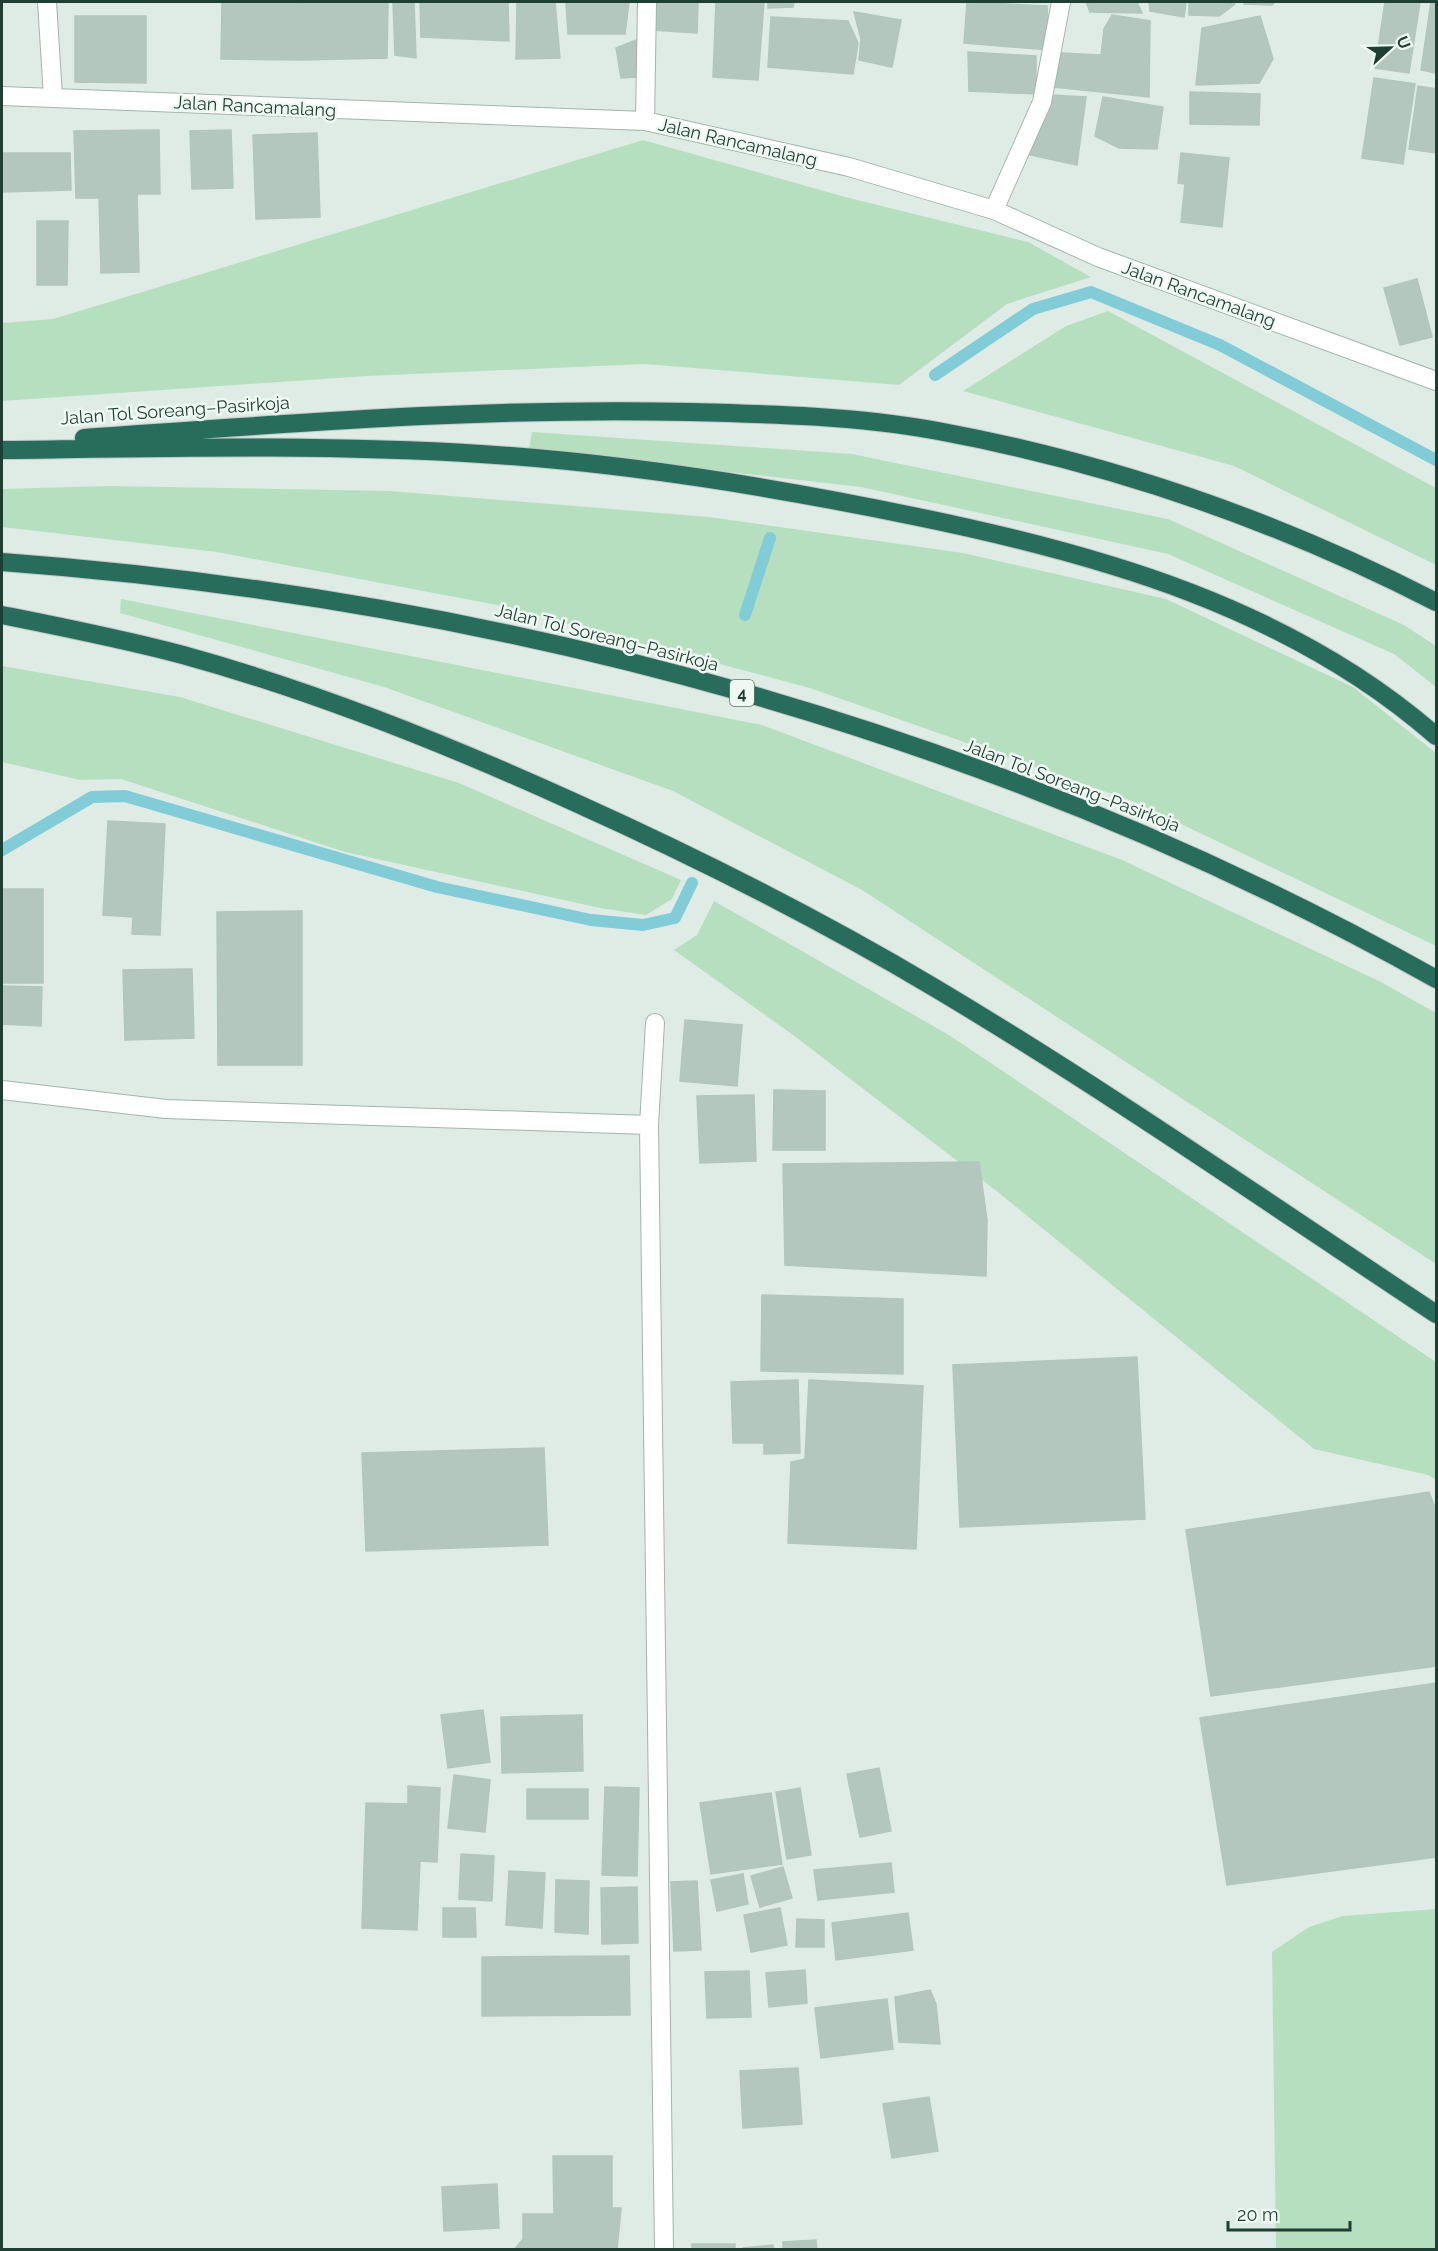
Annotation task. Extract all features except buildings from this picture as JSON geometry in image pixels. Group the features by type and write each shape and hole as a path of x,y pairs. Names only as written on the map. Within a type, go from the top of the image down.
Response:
{"highway":[{"name":"Jalan Tol Soreang–Pasirkoja","path":"2,443 394,416 520,412 729,413 852,420 959,436 1029,450 1120,475 1209,504 1301,540 1389,578 1437,602"},
{"path":"2,450 230,447 483,454 599,465 853,504 963,526 1070,552 1161,581 1243,612 1316,650 1373,686 1437,736"},
{"name":"Jalan Tol Soreang–Pasirkoja","path":"2,562 134,574 364,605 625,659 808,712 988,772 1143,833 1268,890 1437,979"},
{"path":"2,615 182,655 266,680 383,721 482,760 638,831 789,906 932,986 1062,1066 1437,1314"}],"street":[{"path":"47,2 53,97"},
{"path":"645,121 647,2"},
{"path":"994,210 1042,102 1061,2"},
{"name":"Jalan Rancamalang","path":"2,96 645,121 849,167 994,210 1098,257 1437,381"},
{"path":"655,1023 649,1125 664,2250"},
{"path":"2,1090 166,1109 649,1125"}],"green space":[{"path":"643,140 849,198 1028,242 1091,277 1007,304 899,385 645,364 367,376 2,401 2,323 53,319"},
{"path":"1108,311 1436,488 1436,565 1234,466 963,391 1066,326"},
{"path":"532,432 852,454 1168,519 1404,625 1436,646 1436,687 1394,654 1168,554 861,487 529,449"},
{"path":"108,486 390,491 709,517 963,553 1166,599 1353,687 1436,753 1436,946 1135,802 810,688 497,605 217,552 2,527 2,489"},
{"path":"121,599 762,725 1122,860 1381,982 1436,1013 1436,1264 862,890 673,791 384,687 120,613"},
{"path":"2,666 180,697 459,783 681,880 672,899 646,915 600,908 345,852 121,779 80,780 2,762"},
{"path":"714,901 949,1035 1436,1362 1436,1480 1428,1475 1314,1449 999,1193 793,1035 674,950 697,935"},
{"path":"1436,1909 1436,2249 1276,2249 1272,1952 1309,1927 1343,1916"}],"waterway":[{"path":"935,375 1033,309 1091,292 1220,345 1436,460"},
{"path":"745,615 770,538"},
{"path":"2,850 92,797 125,796 437,887 591,920 643,925 675,918 692,883"}]}
